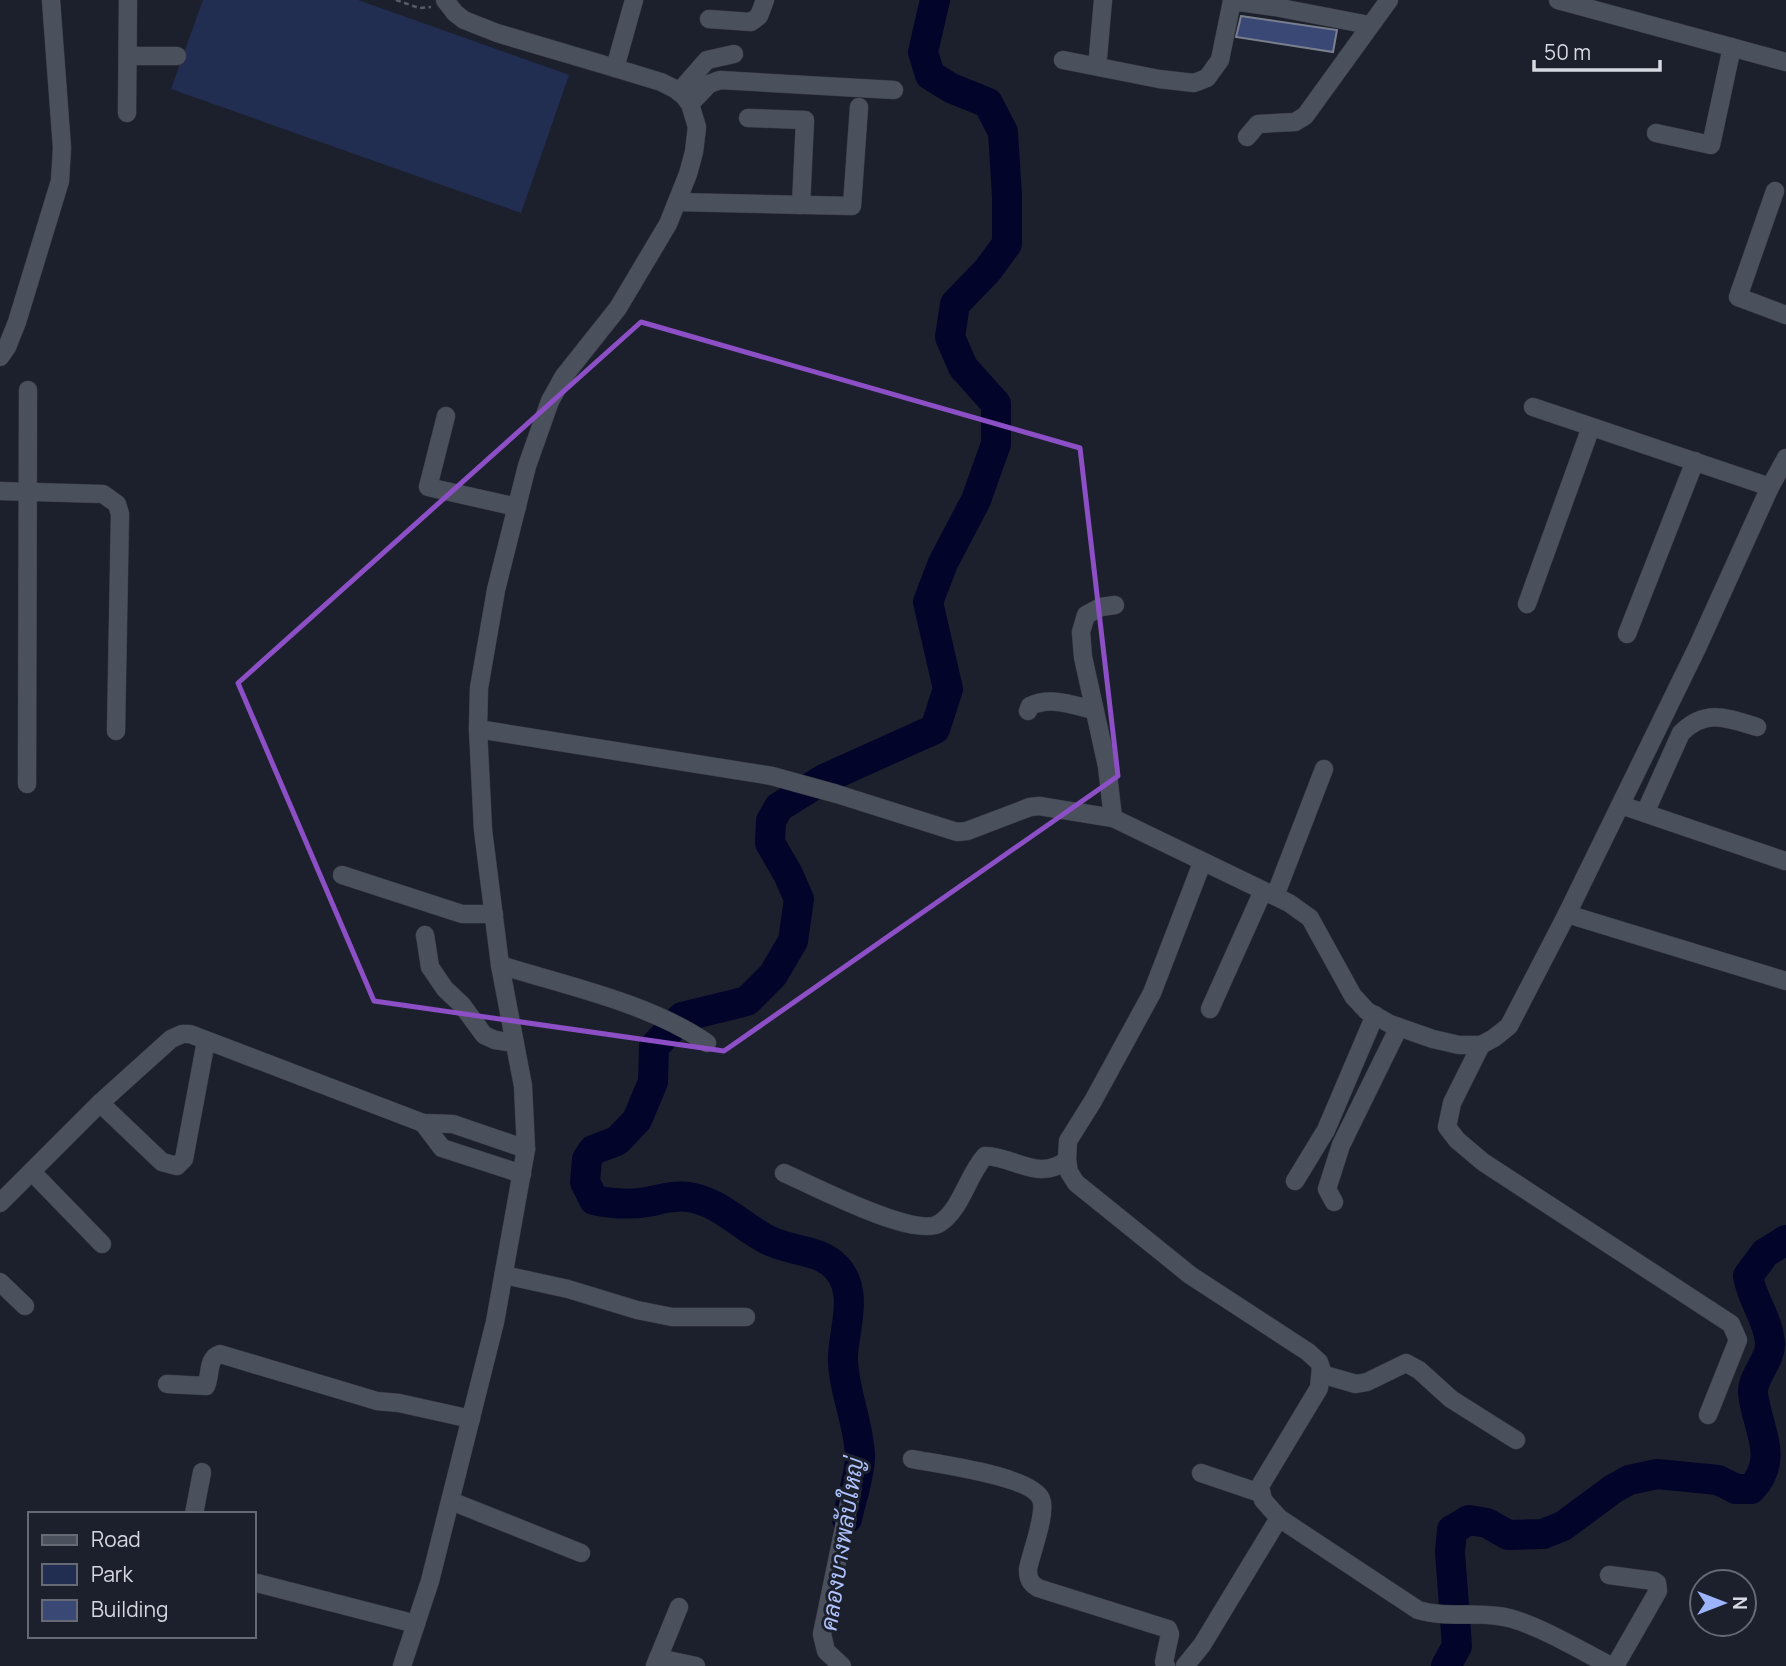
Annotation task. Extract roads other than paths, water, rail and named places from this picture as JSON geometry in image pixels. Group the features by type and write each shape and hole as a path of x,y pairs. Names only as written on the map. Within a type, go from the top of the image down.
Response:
{"street":[{"path":"0,358 17,322 60,181 62,148 51,0"},
{"path":"127,113 128,0"},
{"path":"615,68 634,0"},
{"path":"709,19 751,22 759,16 765,0"},
{"path":"1098,57 1103,0"},
{"path":"1247,137 1258,124 1295,122 1306,116 1389,0"},
{"path":"1558,0 1786,62"},
{"path":"1063,60 1159,79 1194,83 1207,78 1220,60 1232,1 1275,6 1369,25"},
{"path":"402,1666 451,1501 495,1322 526,1140 523,1086 500,965 484,830 478,729 479,688 494,603 527,466 550,401 564,376 618,308 668,224 694,152 697,127 685,98 661,82 498,33 464,20 447,3"},
{"path":"1656,133 1711,145 1732,47"},
{"path":"685,98 707,60 734,54"},
{"path":"128,56 177,56"},
{"path":"685,98 709,84 732,79 894,90"},
{"path":"677,202 852,206 859,107"},
{"path":"748,118 805,120 801,205"},
{"path":"1775,191 1738,297 1786,315"},
{"path":"27,784 28,390"},
{"path":"1533,407 1770,487"},
{"path":"446,416 429,487 517,507"},
{"path":"1527,604 1591,427"},
{"path":"478,729 772,776 957,832 1039,806 1112,818 1289,903 1311,918 1353,996 1375,1015 1433,1039 1459,1045 1481,1045 1509,1026 1697,648 1770,487 1786,458"},
{"path":"1627,634 1695,461"},
{"path":"0,491 103,494 117,504 120,514 116,731"},
{"path":"1112,818 1107,766 1083,657 1081,632 1086,615 1101,607 1115,605"},
{"path":"1028,711 1030,706 1053,700 1094,710"},
{"path":"1645,813 1681,733 1691,723 1709,716 1720,716 1756,727"},
{"path":"1210,1009 1269,894 1324,769"},
{"path":"1620,804 1785,861"},
{"path":"1202,863 1152,993 1093,1101 1068,1140 1069,1172 1076,1183 1190,1275 1308,1352 1319,1362 1320,1388 1260,1486 1263,1500 1279,1518 1418,1610 1432,1614 1497,1615 1516,1619 1613,1666 1658,1591 1658,1586 1654,1581 1609,1575"},
{"path":"342,875 462,914 494,914"},
{"path":"1567,914 1786,981"},
{"path":"425,935 430,967 445,989 462,1005 484,1035 514,1043"},
{"path":"500,965 650,1012 707,1043"},
{"path":"1295,1181 1326,1130 1375,1015"},
{"path":"1334,1202 1327,1185 1336,1158 1399,1027"},
{"path":"0,1203 100,1103 171,1039 182,1034 190,1034 424,1123 453,1124 526,1140"},
{"path":"100,1103 162,1162 177,1166 184,1159 206,1041"},
{"path":"1481,1045 1452,1103 1447,1127 1457,1140 1483,1162 1731,1324 1738,1340 1708,1415"},
{"path":"424,1123 442,1149 522,1174"},
{"path":"784,1172 898,1223 922,1228 939,1224 949,1216 976,1166 985,1156 1041,1170 1055,1168 1067,1160"},
{"path":"32,1172 102,1244"},
{"path":"504,1275 672,1317 746,1317"},
{"path":"0,1282 25,1306"},
{"path":"167,1384 206,1386 211,1361 220,1354 377,1401 471,1419"},
{"path":"1321,1374 1356,1384 1367,1382 1406,1363 1419,1370 1451,1398 1516,1440"},
{"path":"912,1459 1012,1480 1032,1488 1041,1498 1043,1509 1028,1569 1031,1584 1168,1629 1170,1634 1164,1662 1166,1666"},
{"path":"194,1512 202,1472"},
{"path":"1201,1473 1260,1493"},
{"path":"842,1666 826,1651 822,1634 852,1489"},
{"path":"451,1501 581,1553"},
{"path":"1185,1666 1202,1645 1279,1518"},
{"path":"257,1583 416,1624"},
{"path":"679,1607 657,1662 696,1666"}],"waterway":[{"name":"คลองบางพลับใหญ่","path":"847,1519 860,1456 843,1368 849,1299 844,1278 837,1268 822,1257 768,1240 721,1209 700,1200 678,1197 634,1204 594,1200 585,1182 587,1159 593,1150 617,1141 637,1120 653,1082 654,1047 682,1017 747,1001 773,975 793,941 799,899 770,843 771,821 779,807 824,779 935,729 948,689 928,602 943,563 976,500 996,444 996,404 963,367 950,337 955,304 987,271 1007,244 1007,196 1003,132 988,103 951,88 930,75 923,52 935,0"},
{"path":"1446,1666 1457,1646 1450,1552 1452,1530 1469,1520 1487,1523 1508,1535 1543,1534 1563,1526 1629,1480 1657,1474 1718,1480 1736,1489 1751,1489 1760,1477 1766,1454 1753,1393 1768,1355 1770,1342 1748,1276 1765,1253 1786,1240"}]}
